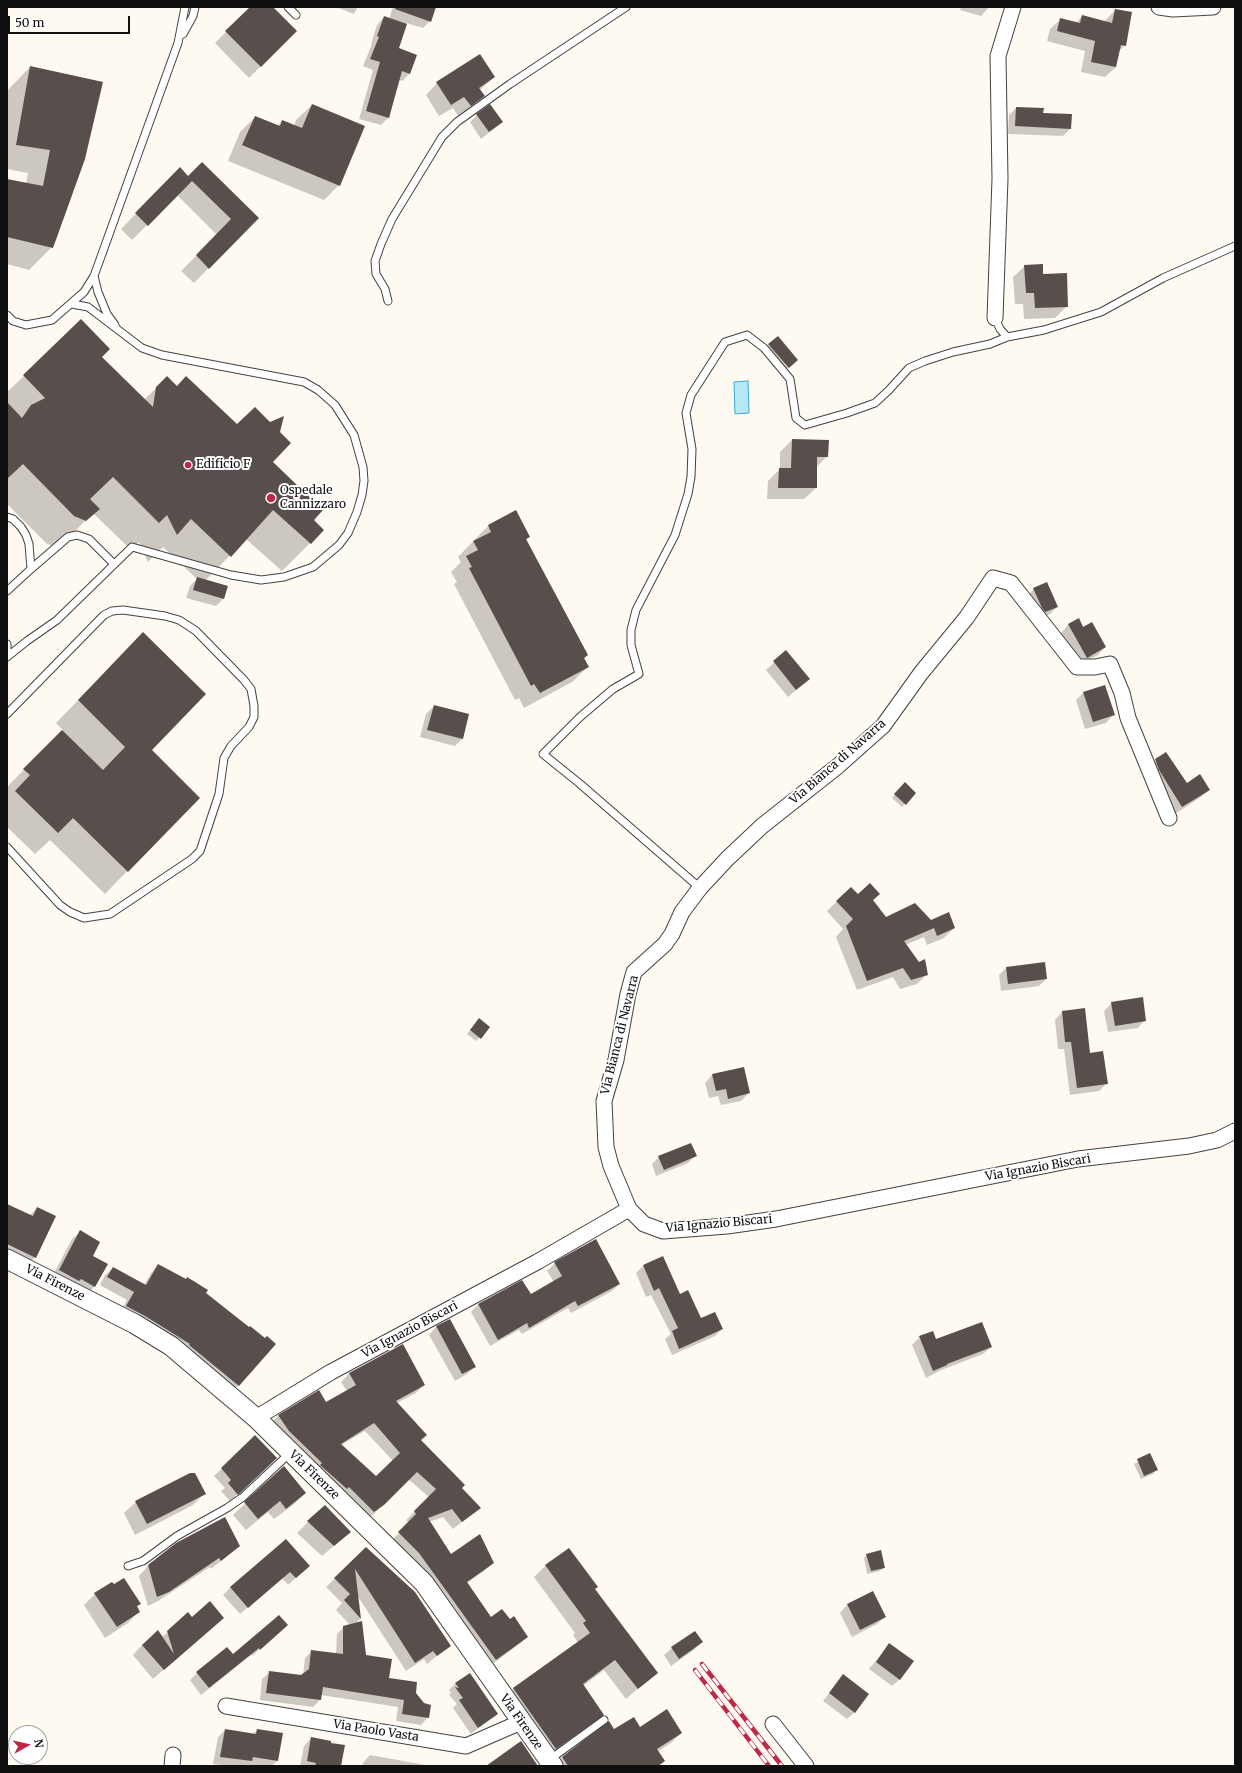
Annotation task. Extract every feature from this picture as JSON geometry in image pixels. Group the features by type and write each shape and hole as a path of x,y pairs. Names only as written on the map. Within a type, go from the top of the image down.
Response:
{"street":[{"path":"995,318 1000,179 998,56 1013,7"},
{"path":"1159,7 1173,9 1208,7"},
{"name":"Via Bianca di Navarra","path":"629,1209 611,1166 606,1147 604,1101 616,1060 628,994 634,972 665,944 672,934 682,912 700,888 727,859 762,826 838,766 883,726 921,672 967,617 993,578 1011,583 1076,667 1095,667 1110,664 1122,694 1128,718 1169,818"},
{"name":"Via Ignazio Biscari","path":"256,1418 331,1372 537,1262 629,1209 644,1224 663,1231 776,1219 1078,1159 1189,1146 1217,1140 1235,1131"},
{"name":"Via Firenze","path":"7,1259 135,1324 171,1346 256,1418 424,1583 551,1763"},
{"name":"Via Paolo Vasta","path":"226,1706 466,1746 521,1722"},
{"path":"773,1724 806,1766"}],"lane":[{"path":"7,315 13,321 26,325 52,320 84,292 94,276 178,43 185,7"},
{"path":"178,43 193,16 196,7"},
{"path":"288,7 296,15"},
{"path":"388,301 385,289 376,274 375,261 392,218 442,137 457,122 510,84 626,7"},
{"path":"700,888 579,783 543,754 580,717 613,689 639,674 631,645 631,630 636,610 675,535 688,494 692,466 692,449 686,413 691,395 725,342 747,335 764,348 790,379 796,418 806,425 875,403 909,368 953,352 990,344 1007,337 1044,330 1101,312 1163,278 1235,246"},
{"path":"94,276 98,292 107,314 120,332"},
{"path":"7,658 27,641 57,620 132,547 231,575 251,579 270,580 300,573 313,567 339,545 348,532 357,512 364,481 363,467 354,435 335,405 318,390 304,382 162,355 142,348 88,307 72,304"},
{"path":"995,318 1000,329 1007,337"},
{"path":"7,517 13,519 22,527 26,535 29,544 31,569"},
{"path":"7,591 68,537 77,535 89,539 113,564"},
{"path":"7,714 104,614 122,610 164,616 179,620 196,631 251,689 254,706 254,717 249,727 231,746 224,758 219,794 214,813 200,851 188,863 110,914 84,918 70,912 60,905 7,847"},
{"path":"7,644 7,654"},
{"path":"128,1566 143,1561 177,1536 227,1508 243,1497 291,1452"},
{"path":"551,1763 604,1720"}],"water":[{"path":"748,381 749,413 735,414 734,382"}],"building":[{"path":"250,7 273,7 297,31 261,67 225,31"},
{"path":"396,7 436,7 431,22 395,9"},
{"path":"1115,9 1132,12 1126,46 1121,45 1116,67 1091,62 1095,41 1057,31 1060,18 1080,23 1082,15 1112,23"},
{"path":"384,16 407,24 399,48 417,55 410,74 402,71 389,118 366,111 380,62 370,59 379,37 377,36"},
{"path":"480,54 495,77 479,88 485,96 471,106 464,97 451,105 436,82"},
{"path":"30,66 103,82 85,159 53,248 7,237 7,179 43,186 50,150 16,145"},
{"path":"312,104 365,126 340,186 242,145 255,116 280,126 282,120 302,128"},
{"path":"490,104 503,122 489,132 476,114"},
{"path":"1016,107 1044,108 1043,113 1072,114 1071,129 1015,126"},
{"path":"202,162 259,218 209,269 196,255 231,219 192,181 148,226 135,213 180,167 188,176"},
{"path":"1043,264 1043,274 1067,273 1068,307 1035,308 1034,293 1026,293 1024,265"},
{"name":"Edificio F","path":"81,319 110,349 102,357 153,407 156,387 167,376 177,386 186,376 237,424 255,407 270,422 284,416 280,432 291,443 273,462 323,510 314,520 324,530 311,544 273,510 231,557 191,519 177,535 167,515 159,523 113,477 90,499 100,509 86,521 74,516 23,464 7,479 7,402 22,418 31,405 45,398 23,375"},
{"path":"778,336 798,360 789,368 768,344"},
{"path":"792,439 829,440 828,457 817,457 817,488 778,488 779,468 791,468"},
{"path":"516,510 530,537 526,539 588,655 584,658 589,667 540,693 534,684 531,686 469,568 472,567 466,556 478,550 473,541 491,532 488,525"},
{"path":"197,577 228,586 224,599 193,590"},
{"path":"1047,582 1058,607 1045,612 1033,588"},
{"path":"1079,618 1083,627 1092,622 1106,647 1087,658 1068,624"},
{"path":"143,632 206,694 152,750 200,798 128,872 73,818 58,833 15,791 30,775 23,769 62,730 103,770 125,747 78,700"},
{"path":"786,650 810,679 796,690 773,661"},
{"path":"1105,685 1115,715 1093,722 1083,692"},
{"path":"434,705 469,714 463,739 427,730"},
{"path":"1166,752 1187,783 1200,774 1210,790 1182,807 1159,770 1155,759"},
{"path":"905,782 916,793 906,805 894,794"},
{"path":"870,883 880,894 873,900 886,917 915,903 931,920 949,912 955,928 937,936 934,928 904,941 919,962 925,959 928,975 911,980 903,968 867,981 846,926 853,919 836,901 851,887 858,894"},
{"path":"1045,962 1047,979 1008,984 1006,967"},
{"path":"1143,997 1146,1021 1115,1026 1111,1002"},
{"path":"1085,1008 1090,1053 1103,1051 1108,1084 1077,1088 1071,1042 1065,1042 1062,1011"},
{"path":"479,1018 490,1027 481,1039 470,1030"},
{"path":"744,1067 750,1093 728,1099 726,1089 716,1091 712,1074"},
{"path":"691,1143 697,1156 664,1170 658,1156"},
{"path":"7,1204 33,1216 37,1207 56,1216 36,1258 7,1244"},
{"path":"80,1230 100,1242 93,1256 108,1264 95,1287 81,1279 79,1281 59,1270"},
{"path":"596,1239 620,1284 578,1306 575,1301 529,1328 527,1323 498,1340 478,1304 522,1280 531,1294 562,1276 554,1262"},
{"path":"663,1256 680,1294 688,1290 701,1318 715,1312 723,1329 679,1349 672,1331 678,1328 659,1288 654,1291 643,1265"},
{"path":"158,1264 186,1279 187,1277 208,1290 206,1293 249,1327 250,1326 265,1338 267,1336 276,1344 239,1386 189,1345 190,1344 126,1306 134,1292 107,1277 113,1267 146,1285"},
{"path":"450,1319 476,1367 462,1374 436,1326"},
{"path":"982,1322 992,1347 947,1364 933,1371 919,1336 933,1331 936,1339"},
{"path":"403,1344 425,1385 396,1401 427,1435 421,1440 465,1485 462,1488 481,1508 462,1522 452,1509 428,1518 451,1554 480,1534 494,1563 467,1582 491,1617 502,1609 510,1619 514,1616 528,1637 496,1660 419,1553 398,1532 416,1514 414,1511 436,1489 417,1472 384,1505 374,1512 349,1487 347,1489 320,1465 322,1463 289,1431 278,1415 319,1390 326,1402 356,1385 349,1373","holes":["374,1423 400,1453 376,1476 341,1444"]},
{"path":"255,1435 277,1458 238,1495 228,1483 231,1480 221,1468"},
{"path":"1150,1453 1158,1470 1144,1476 1137,1459"},
{"path":"284,1466 306,1493 286,1509 280,1501 258,1519 244,1502"},
{"path":"190,1473 195,1473 206,1494 147,1524 135,1501"},
{"path":"325,1505 351,1532 334,1546 307,1521"},
{"path":"225,1517 240,1546 221,1561 219,1558 169,1592 157,1597 148,1565 176,1543"},
{"path":"286,1539 310,1566 296,1578 290,1572 248,1608 230,1587"},
{"path":"366,1547 415,1592 451,1646 437,1656 433,1651 415,1663 355,1569 361,1619 344,1600 350,1594 334,1578"},
{"path":"569,1548 598,1587 595,1589 658,1673 638,1689 615,1660 583,1684 604,1715 556,1749 513,1688 590,1633 583,1623 586,1621 545,1565"},
{"path":"881,1550 885,1568 871,1571 866,1554"},
{"path":"124,1578 141,1604 137,1606 140,1612 117,1627 94,1593 112,1582 114,1584"},
{"path":"873,1591 886,1617 860,1630 847,1604"},
{"path":"210,1601 224,1618 164,1670 142,1645 158,1630 174,1654 167,1631 188,1612 192,1617"},
{"path":"279,1615 288,1625 260,1650 259,1648 209,1688 196,1672 227,1647 233,1654"},
{"path":"362,1621 366,1655 392,1659 389,1678 417,1682 416,1693 424,1703 431,1705 429,1718 402,1714 404,1700 323,1687 321,1700 266,1693 269,1671 301,1675 309,1669 311,1650 343,1654 343,1626"},
{"path":"695,1631 703,1642 679,1659 671,1647"},
{"path":"889,1643 914,1661 900,1680 876,1662"},
{"path":"470,1673 498,1714 478,1728 459,1700 463,1698 455,1687 459,1688 455,1683"},
{"path":"843,1674 869,1694 855,1713 829,1693"},
{"path":"667,1709 682,1733 657,1749 665,1761 658,1766 568,1766 562,1757 609,1721 614,1729 634,1717 640,1727"},
{"path":"225,1729 256,1734 257,1729 283,1733 278,1761 253,1757 252,1761 220,1757"},
{"path":"311,1737 331,1741 331,1743 345,1745 341,1766 315,1766 316,1763 307,1761"},
{"path":"521,1741 538,1766 486,1766"}],"railway":[{"path":"702,1664 782,1766"},
{"path":"695,1670 769,1766"}],"place":[{"name":"Edificio F","path":"188,465"},
{"name":"Ospedale Cannizzaro","path":"271,498"}]}
